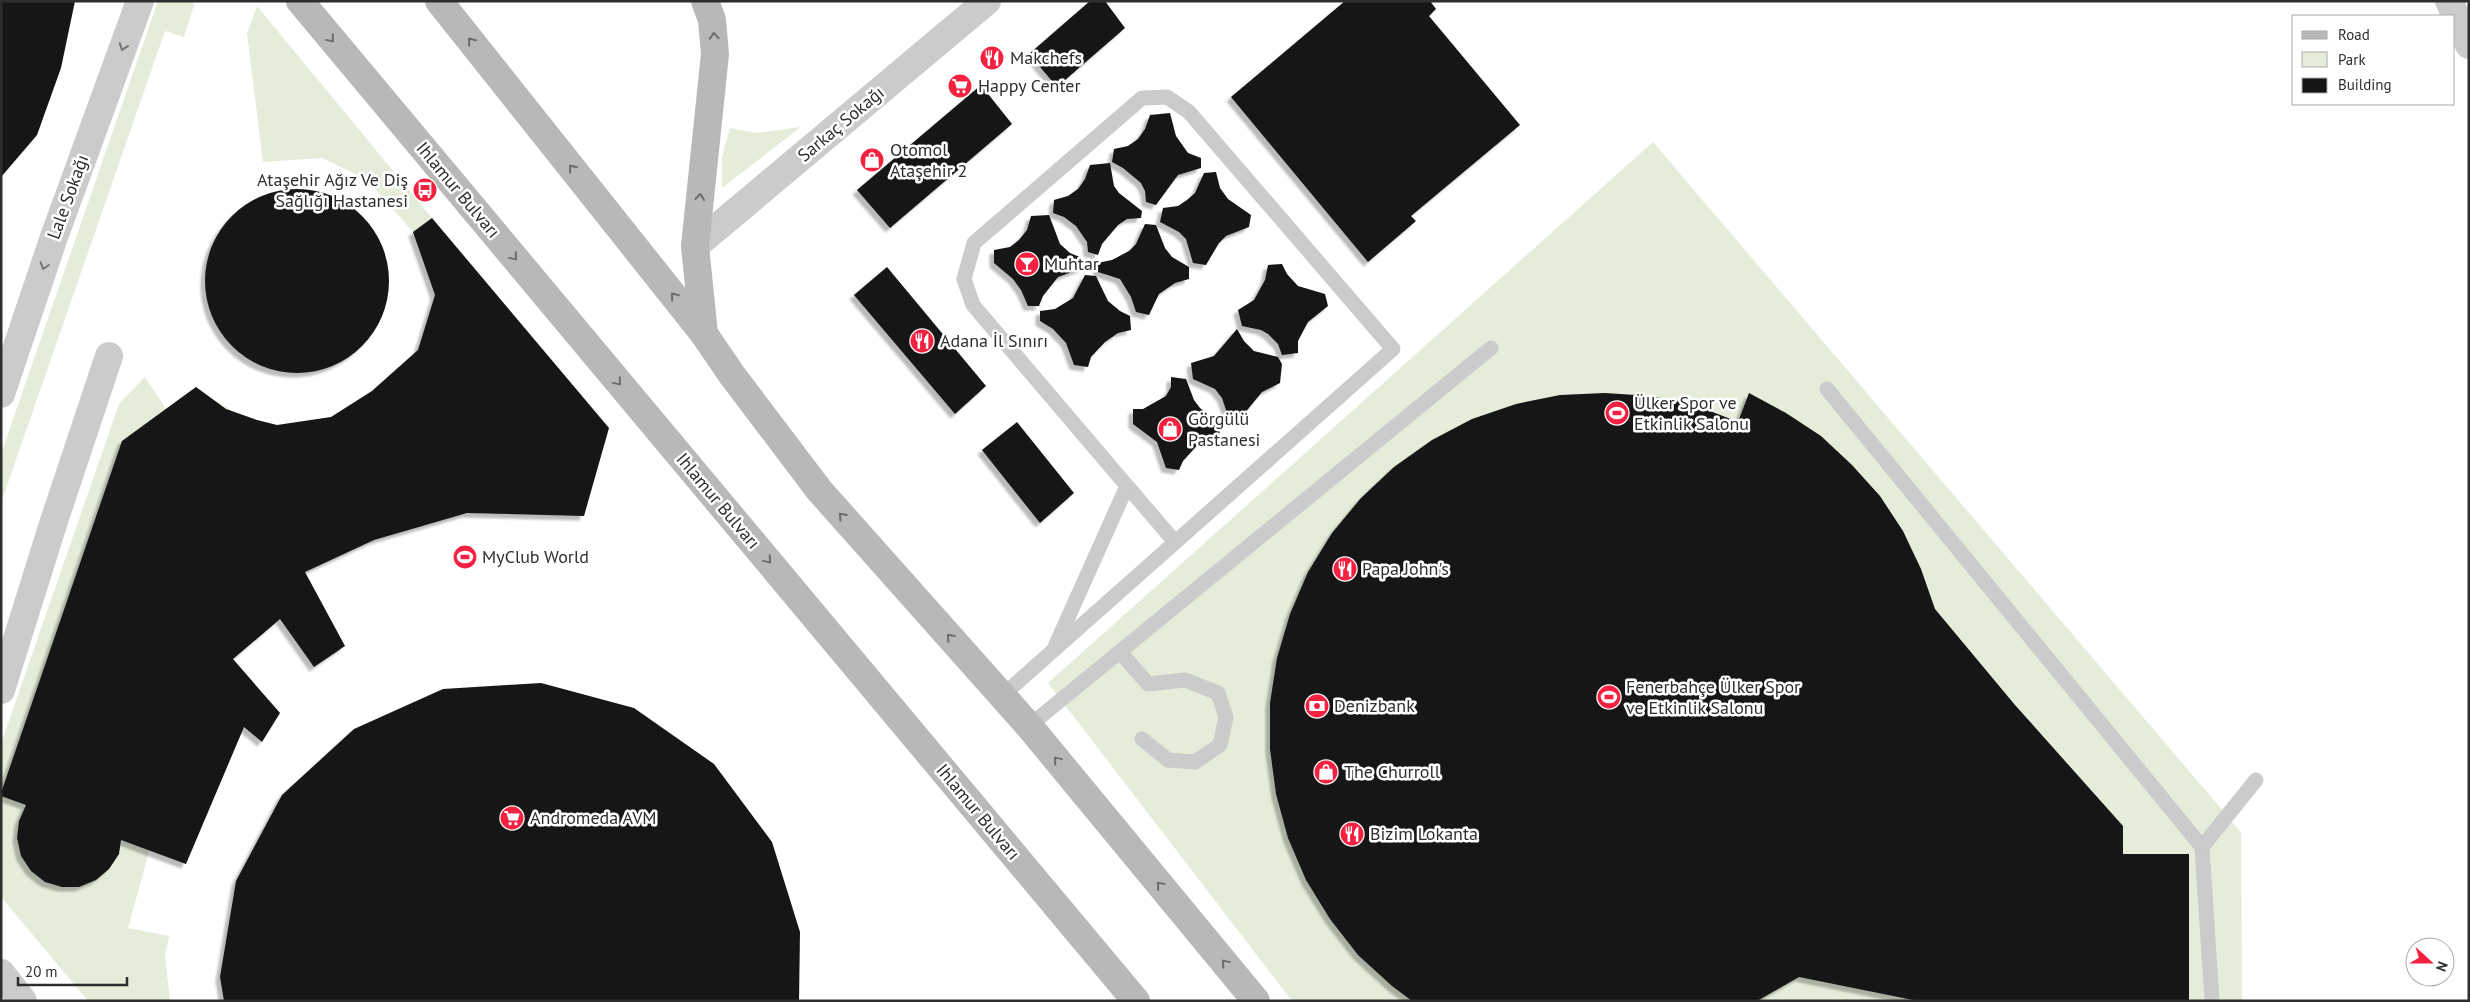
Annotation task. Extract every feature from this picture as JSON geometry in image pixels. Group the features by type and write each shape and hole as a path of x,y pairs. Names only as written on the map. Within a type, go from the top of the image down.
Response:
{"main road":[{"name":"Ihlamur Bulvarı","path":"300,1 1136,1001"},
{"path":"439,1 704,334 732,375 819,490 1029,726 1256,1001"},
{"path":"704,334 695,246 715,54 712,20 705,1"}],"street":[{"name":"Lale Sokağı","path":"1,394 54,237 140,1"},
{"name":"Sarkaç Sokağı","path":"695,246 987,1"},
{"path":"2449,1 2469,45"},
{"path":"1,690 54,521 109,356"},
{"path":"1,973 23,1001"}],"lane":[{"path":"1002,696 1393,350 1189,112 1167,97 1142,98 974,243 964,278 972,305 1175,542"},
{"path":"1029,726 1491,348"},
{"path":"1827,388 2202,847 2212,1001"},
{"path":"1053,651 1127,486"},
{"path":"1120,652 1148,684 1185,680 1218,693 1226,717 1220,745 1194,762 1168,760 1142,739"},
{"path":"2202,847 2256,780"}],"green space":[{"path":"158,1 192,1 194,5 184,37 165,31 1,503 1,454"},
{"path":"257,6 432,218 413,232 366,179 322,158 263,162 247,33"},
{"path":"801,127 722,188 722,157 730,128 756,133"},
{"name":"Ülker Spor ve Etkinlik Salonu","path":"1653,142 2241,832 2242,1001 1292,1001 1048,683"},
{"path":"145,377 166,409 196,387 234,411 253,419 277,425 287,453 159,816 128,928 169,936 165,956 170,1001 88,1001 1,897 1,744 119,404"}],"building":[{"path":"1,1 75,1 61,68 37,135 1,177"},
{"path":"1090,1 1105,1 1125,28 1057,87 1029,54"},
{"path":"1345,1 1430,1 1436,9 1429,16 1520,125 1411,216 1416,221 1368,262 1231,97"},
{"path":"981,85 1012,124 890,228 857,190"},
{"path":"1170,113 1176,136 1188,153 1201,158 1201,168 1178,175 1156,205 1146,202 1145,191 1141,183 1123,168 1112,162 1114,149 1128,146 1138,139 1145,129 1150,115"},
{"path":"1110,163 1114,186 1119,193 1142,211 1141,218 1127,219 1118,225 1102,244 1098,255 1088,252 1087,242 1076,226 1064,217 1053,213 1054,200 1068,196 1078,189 1085,179 1090,165"},
{"path":"1216,172 1220,188 1228,199 1251,215 1249,227 1226,236 1219,243 1206,265 1193,263 1186,239 1179,232 1160,222 1163,208 1178,206 1187,200 1195,193 1204,173"},
{"path":"297,189 315,191 332,196 362,216 382,246 387,263 389,281 387,299 382,316 362,346 332,366 315,371 297,373 279,371 262,366 232,346 212,316 207,299 205,281 207,263 212,246 232,216 262,196 279,191"},
{"path":"1049,215 1060,244 1070,253 1082,258 1083,268 1058,277 1043,296 1039,306 1028,306 1021,290 1013,279 994,263 994,250 1010,247 1019,240 1027,230 1031,216"},
{"path":"432,218 609,428 584,516 467,513 374,540 305,572 345,646 314,667 280,619 233,659 280,713 262,742 244,727 186,864 121,840 119,854 109,869 96,880 79,887 62,887 45,882 31,871 21,856 17,838 19,821 26,805 1,796 1,793 122,441 196,387 226,409 277,425 331,417 372,391 418,350 435,295 413,232"},
{"path":"1145,224 1156,225 1165,248 1172,257 1189,267 1189,279 1175,283 1159,294 1149,315 1136,312 1131,297 1120,279 1098,272 1097,263 1112,260 1129,251 1136,244"},
{"path":"1282,264 1287,274 1298,286 1325,294 1328,306 1308,322 1298,341 1298,353 1282,355 1278,344 1268,334 1261,330 1242,326 1238,310 1254,300 1265,280 1268,265"},
{"path":"887,267 986,386 955,414 854,295"},
{"path":"1085,275 1096,276 1108,301 1120,311 1130,316 1131,330 1118,333 1105,342 1091,357 1088,367 1074,365 1066,343 1053,329 1040,321 1040,311 1055,309 1073,298"},
{"path":"1237,329 1244,341 1254,351 1278,357 1282,364 1280,383 1262,392 1240,419 1225,416 1226,410 1222,398 1215,389 1193,379 1191,363 1214,356"},
{"path":"1171,377 1186,379 1194,400 1200,408 1211,417 1222,421 1219,435 1201,441 1183,461 1179,470 1166,468 1157,442 1133,424 1133,409 1143,409 1166,396 1171,387"},
{"name":"Ülker Spor ve Etkinlik Salonu","path":"1605,393 1651,396 1695,405 1738,422 1749,393 1786,413 1821,436 1852,465 1880,496 1903,531 1921,569 1935,609 2015,705 2123,826 2123,854 2189,854 2189,1001 1918,1001 1799,977 1757,1001 1412,1001 1392,986 1358,955 1330,919 1306,880 1288,838 1276,794 1270,749 1270,703 1277,658 1290,614 1308,572 1332,533 1361,498 1394,467 1432,440 1472,419 1516,404 1560,395"},
{"path":"1017,422 1074,493 1040,523 982,450"},
{"name":"Andromeda AVM","path":"541,683 634,708 714,764 772,842 800,932 799,1001 224,1001 220,977 236,881 282,795 354,729 443,689"}],"place":[{"name":"Makchefs","path":"992,58"},
{"name":"Happy Center","path":"960,86"},
{"name":"Otomol Ataşehir 2","path":"872,160"},
{"name":"Ataşehir Ağız Ve Diş Sağlığı Hastanesi","path":"425,190"},
{"name":"Muhtar","path":"1027,264"},
{"name":"Adana İl Sınırı","path":"922,341"},
{"name":"Ülker Spor ve Etkinlik Salonu","path":"1617,413"},
{"name":"Görgülü Pastanesi","path":"1170,429"},
{"name":"MyClub World","path":"465,557"},
{"name":"Papa John's","path":"1345,569"},
{"name":"Fenerbahçe Ülker Spor ve Etkinlik Salonu","path":"1609,697"},
{"name":"Denizbank","path":"1317,706"},
{"name":"The Churroll","path":"1326,772"},
{"name":"Andromeda AVM","path":"512,818"},
{"name":"Bizim Lokanta","path":"1352,834"}]}
